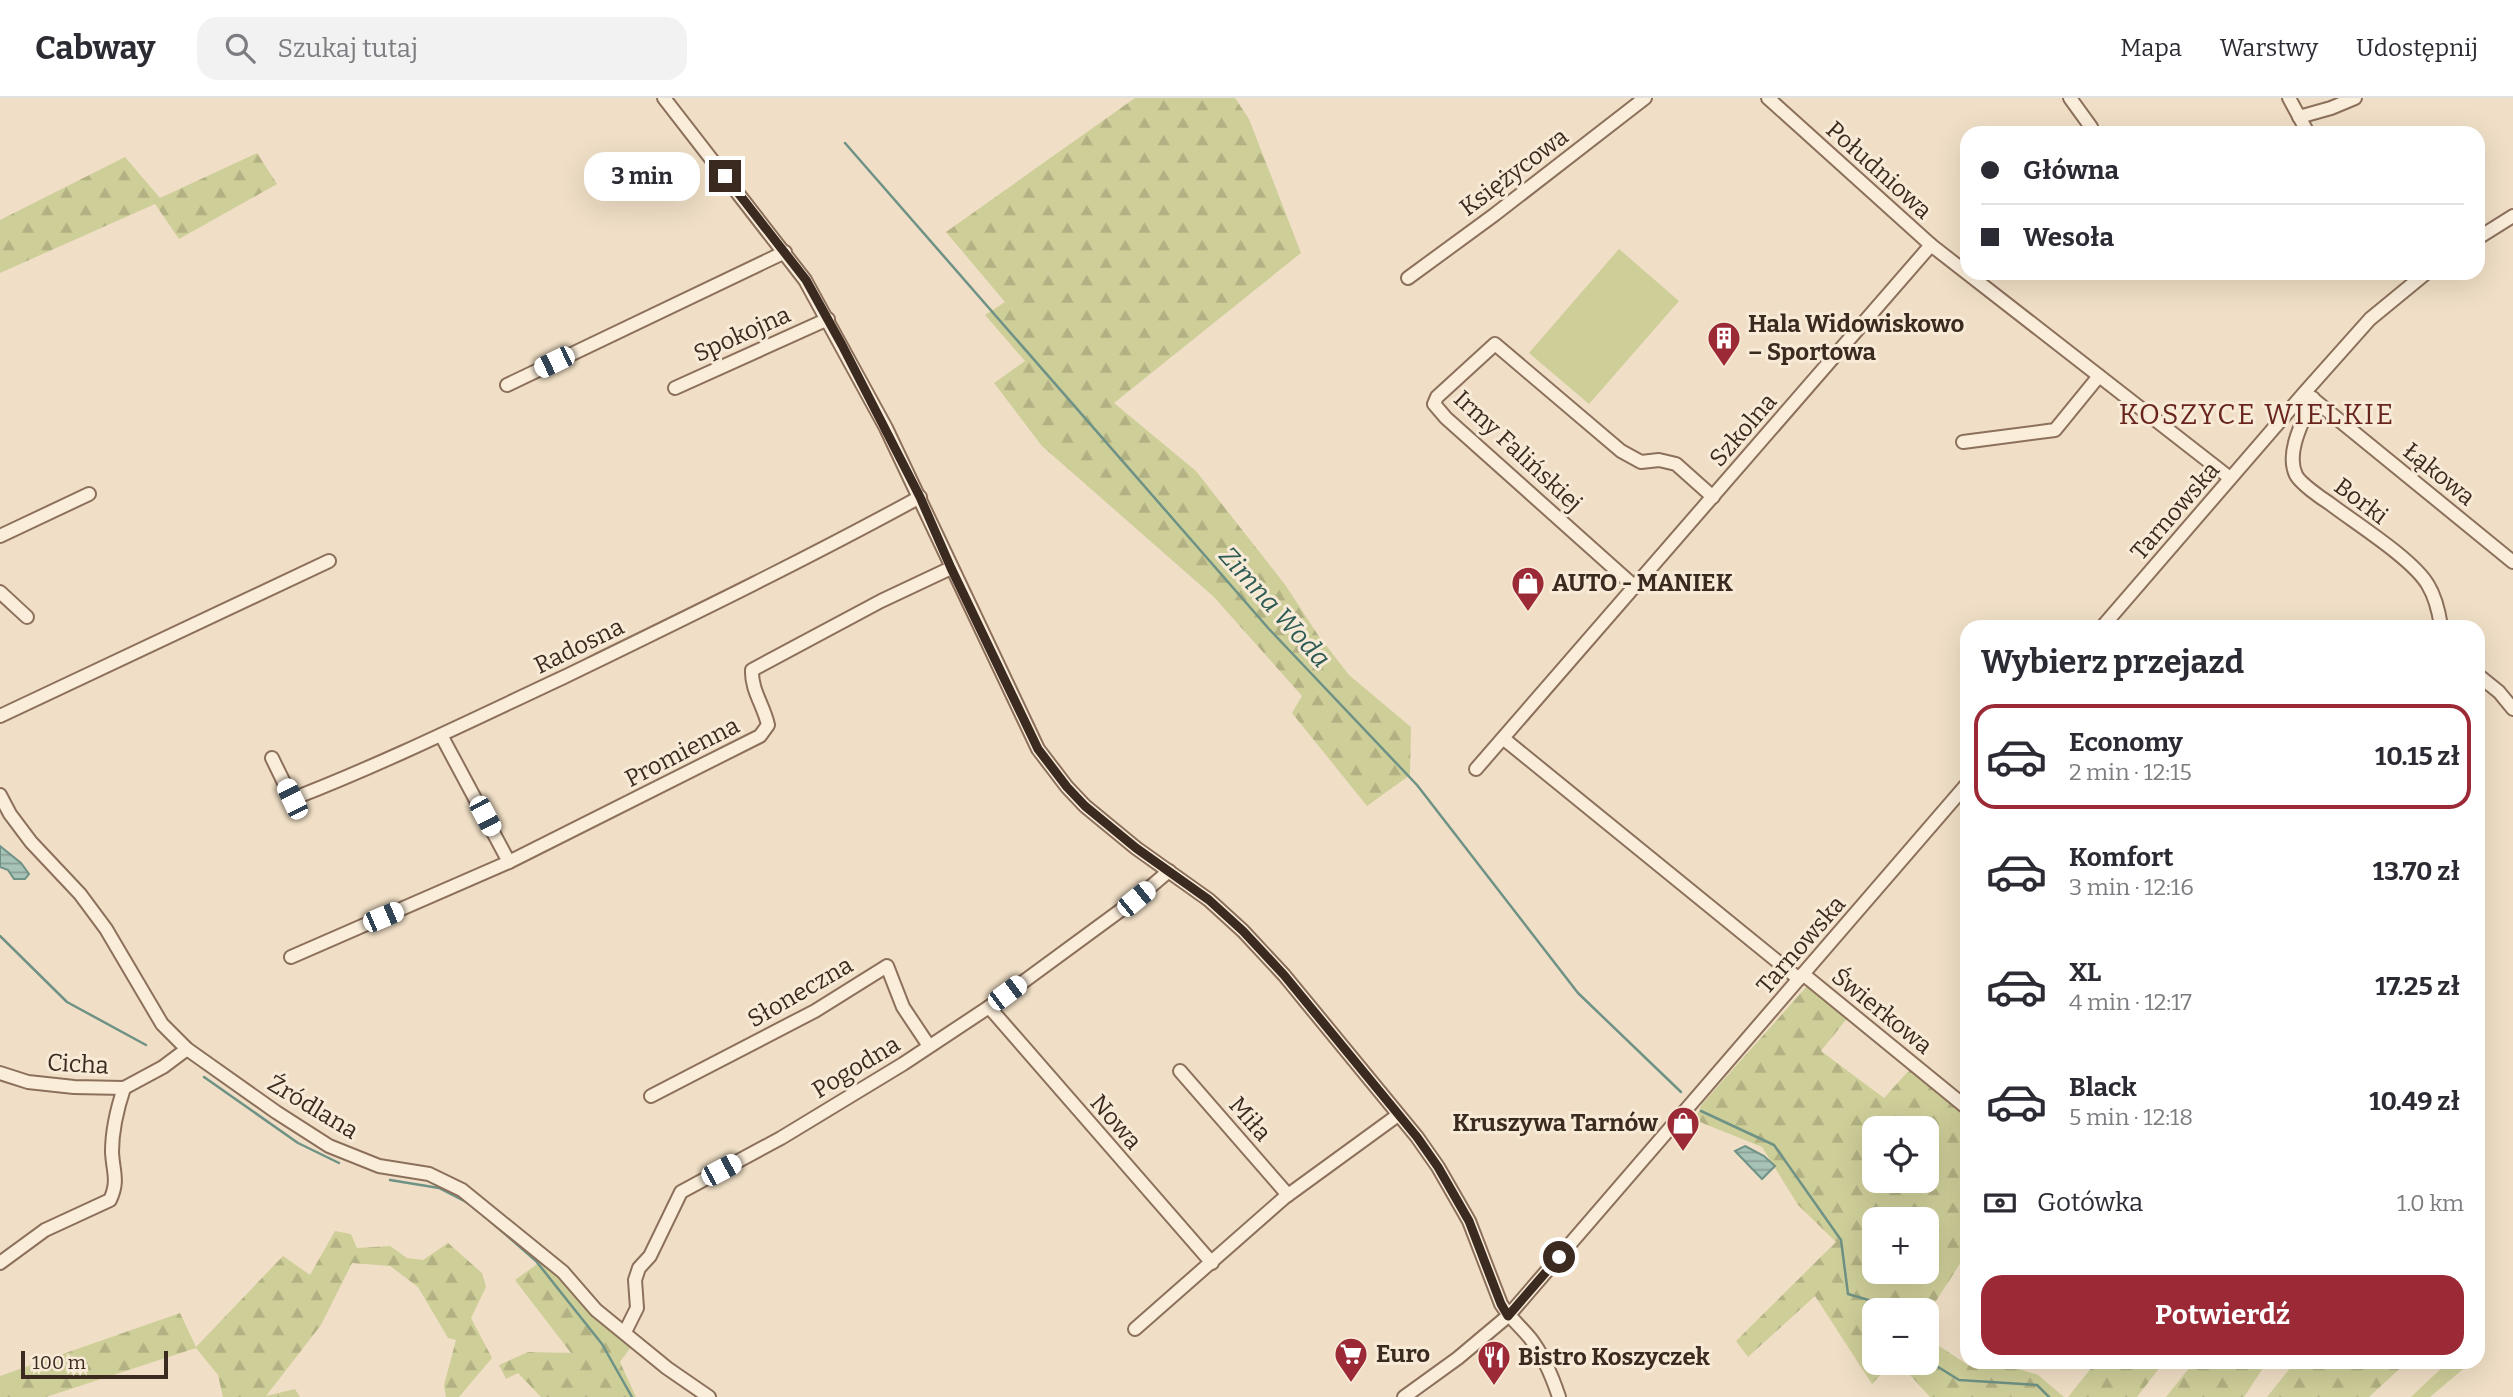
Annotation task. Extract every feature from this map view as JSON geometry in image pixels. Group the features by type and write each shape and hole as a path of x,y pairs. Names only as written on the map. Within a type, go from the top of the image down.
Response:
{"street":[{"path":"664,98 806,280 920,497 1038,749 1085,806 1136,848 1209,900 1243,931 1284,975 1398,1115 1438,1167 1469,1221 1501,1304 1549,1366 1559,1397"},
{"name":"Księżycowa","path":"1408,278 1645,98"},
{"name":"Południowa","path":"1768,98 1931,245"},
{"path":"2070,98 2090,126"},
{"path":"2289,98 2304,126"},
{"path":"2299,117 2354,98"},
{"path":"2485,234 2513,216"},
{"path":"1931,245 1960,266"},
{"name":"Szkolna","path":"1476,769 1931,245"},
{"path":"507,385 785,252"},
{"path":"1978,280 2230,478"},
{"name":"Tarnowska","path":"2108,620 2230,478 2309,395 2370,320 2418,280"},
{"name":"Spokojna","path":"674,388 828,319"},
{"name":"Irmy Falińskiej","path":"1635,587 1446,418 1434,404 1437,397 1495,344 1621,451 1641,462 1659,460 1676,464 1713,497"},
{"path":"1963,442 2055,430 2099,376"},
{"name":"Łąkowa","path":"2309,395 2513,562"},
{"name":"Borki","path":"2309,395 2293,456 2297,476 2412,566 2428,585 2440,620"},
{"path":"0,537 89,494"},
{"name":"Radosna","path":"272,758 292,799 362,772 620,650 920,497"},
{"path":"0,716 328,561"},
{"name":"Promienna","path":"291,957 509,862 760,736 768,725 764,708 751,683 752,670 881,601 951,568"},
{"path":"0,592 27,617"},
{"path":"2485,680 2500,692 2513,709"},
{"path":"441,734 509,862"},
{"path":"1504,738 1801,976"},
{"name":"Tarnowska","path":"1404,1397 1458,1358 1508,1316 1960,792"},
{"name":"Źródlana","path":"0,795 10,814 31,842 80,894 106,929 162,1024 187,1049 276,1112 330,1146 379,1166 429,1174 462,1191 563,1272 596,1310 667,1368 709,1397"},
{"name":"Pogodna","path":"625,1332 637,1308 635,1280 639,1268 650,1256 681,1192 780,1138 989,1007 1136,899 1169,871"},
{"name":"Słoneczna","path":"651,1096 815,1011 887,966 903,1007 929,1046"},
{"name":"Świerkowa","path":"1801,976 1960,1102"},
{"name":"Nowa","path":"989,1007 1212,1263"},
{"name":"Cicha","path":"0,1073 27,1082 74,1087 124,1087 163,1067 187,1049"},
{"name":"Miła","path":"1181,1071 1288,1195"},
{"path":"0,1263 45,1230 110,1200 116,1187 112,1153 114,1119 124,1087"},
{"path":"1135,1329 1288,1195 1398,1115"}],"green space":[{"path":"1135,98 1235,98 1249,119 1301,253 1114,403 1196,471 1286,586 1318,635 1349,675 1411,727 1410,775 1367,806 1292,713 1302,696 1214,597 1042,446 994,383 1025,361 985,315 1005,302 946,232"},
{"path":"257,153 277,184 179,239 155,204 0,273 0,220 125,157 160,198"},
{"path":"1619,249 1679,301 1589,404 1529,353"},
{"path":"1808,985 1849,1016 1821,1051 1884,1098 1913,1066 1960,1099 1960,1264 1938,1298 1862,1298 1862,1369 1815,1296 1748,1357 1736,1341 1836,1242 1798,1205 1762,1147 1695,1120 1702,1104"},
{"path":"335,1231 351,1234 357,1248 390,1246 407,1258 423,1260 448,1243 482,1273 486,1287 471,1318 492,1358 459,1397 446,1397 444,1385 456,1340 448,1338 418,1287 390,1266 352,1263 321,1325 266,1396 295,1389 300,1397 223,1397 218,1375 196,1348 46,1397 0,1397 0,1376 180,1313 196,1347 283,1256 310,1275"},
{"path":"540,1262 633,1344 620,1362 636,1397 541,1397 518,1373 506,1379 499,1365 528,1352 571,1353 515,1280"},
{"path":"1939,1346 1960,1360 1960,1369 2019,1369 2038,1375 2064,1397 1930,1397 1910,1375 1939,1375"},
{"path":"2090,1369 2159,1369 2137,1397 2068,1397"},
{"path":"2188,1369 2262,1369 2244,1397 2166,1397"},
{"path":"2289,1369 2399,1369 2369,1397 2267,1397"},
{"path":"2441,1369 2463,1369 2430,1397 2411,1397"},
{"path":"1866,1375 1881,1375 1872,1384"}],"shaded area":[{"path":"0,846 21,863 29,874 25,879 14,879 8,870 0,867"},
{"path":"1745,1146 1764,1156 1775,1166 1762,1179 1735,1151"}],"waterway":[{"name":"Zimna Woda","path":"845,143 1269,629 1417,785 1578,993 1681,1092"},
{"path":"0,936 67,1002 146,1045"},
{"path":"204,1077 298,1143 339,1163"},
{"name":"Zimna Woda","path":"1701,1111 1774,1145 1841,1240 1848,1294 1862,1298"},
{"path":"390,1180 439,1188 470,1204"},
{"path":"483,1215 536,1261 602,1344 632,1397"},
{"name":"Zimna Woda","path":"1939,1368 1959,1380 2037,1385 2049,1397"}],"place":[{"name":"Hala Widowiskowo – Sportowa","path":"1724,368"},
{"name":"AUTO - MANIEK","path":"1528,613"},
{"name":"Kruszywa Tarnów","path":"1683,1153"},
{"name":"Euro","path":"1351,1384"},
{"name":"Bistro Koszyczek","path":"1494,1387"}],"district":[{"name":"KOSZYCE WIELKIE","path":"2257,414"}],"route":[{"path":"725,176 806,280 886,428 1038,749 1067,787 1085,806 1136,848 1209,900 1232,920 1315,1012 1417,1137 1438,1167 1469,1221 1508,1316 1559,1257"}]}
